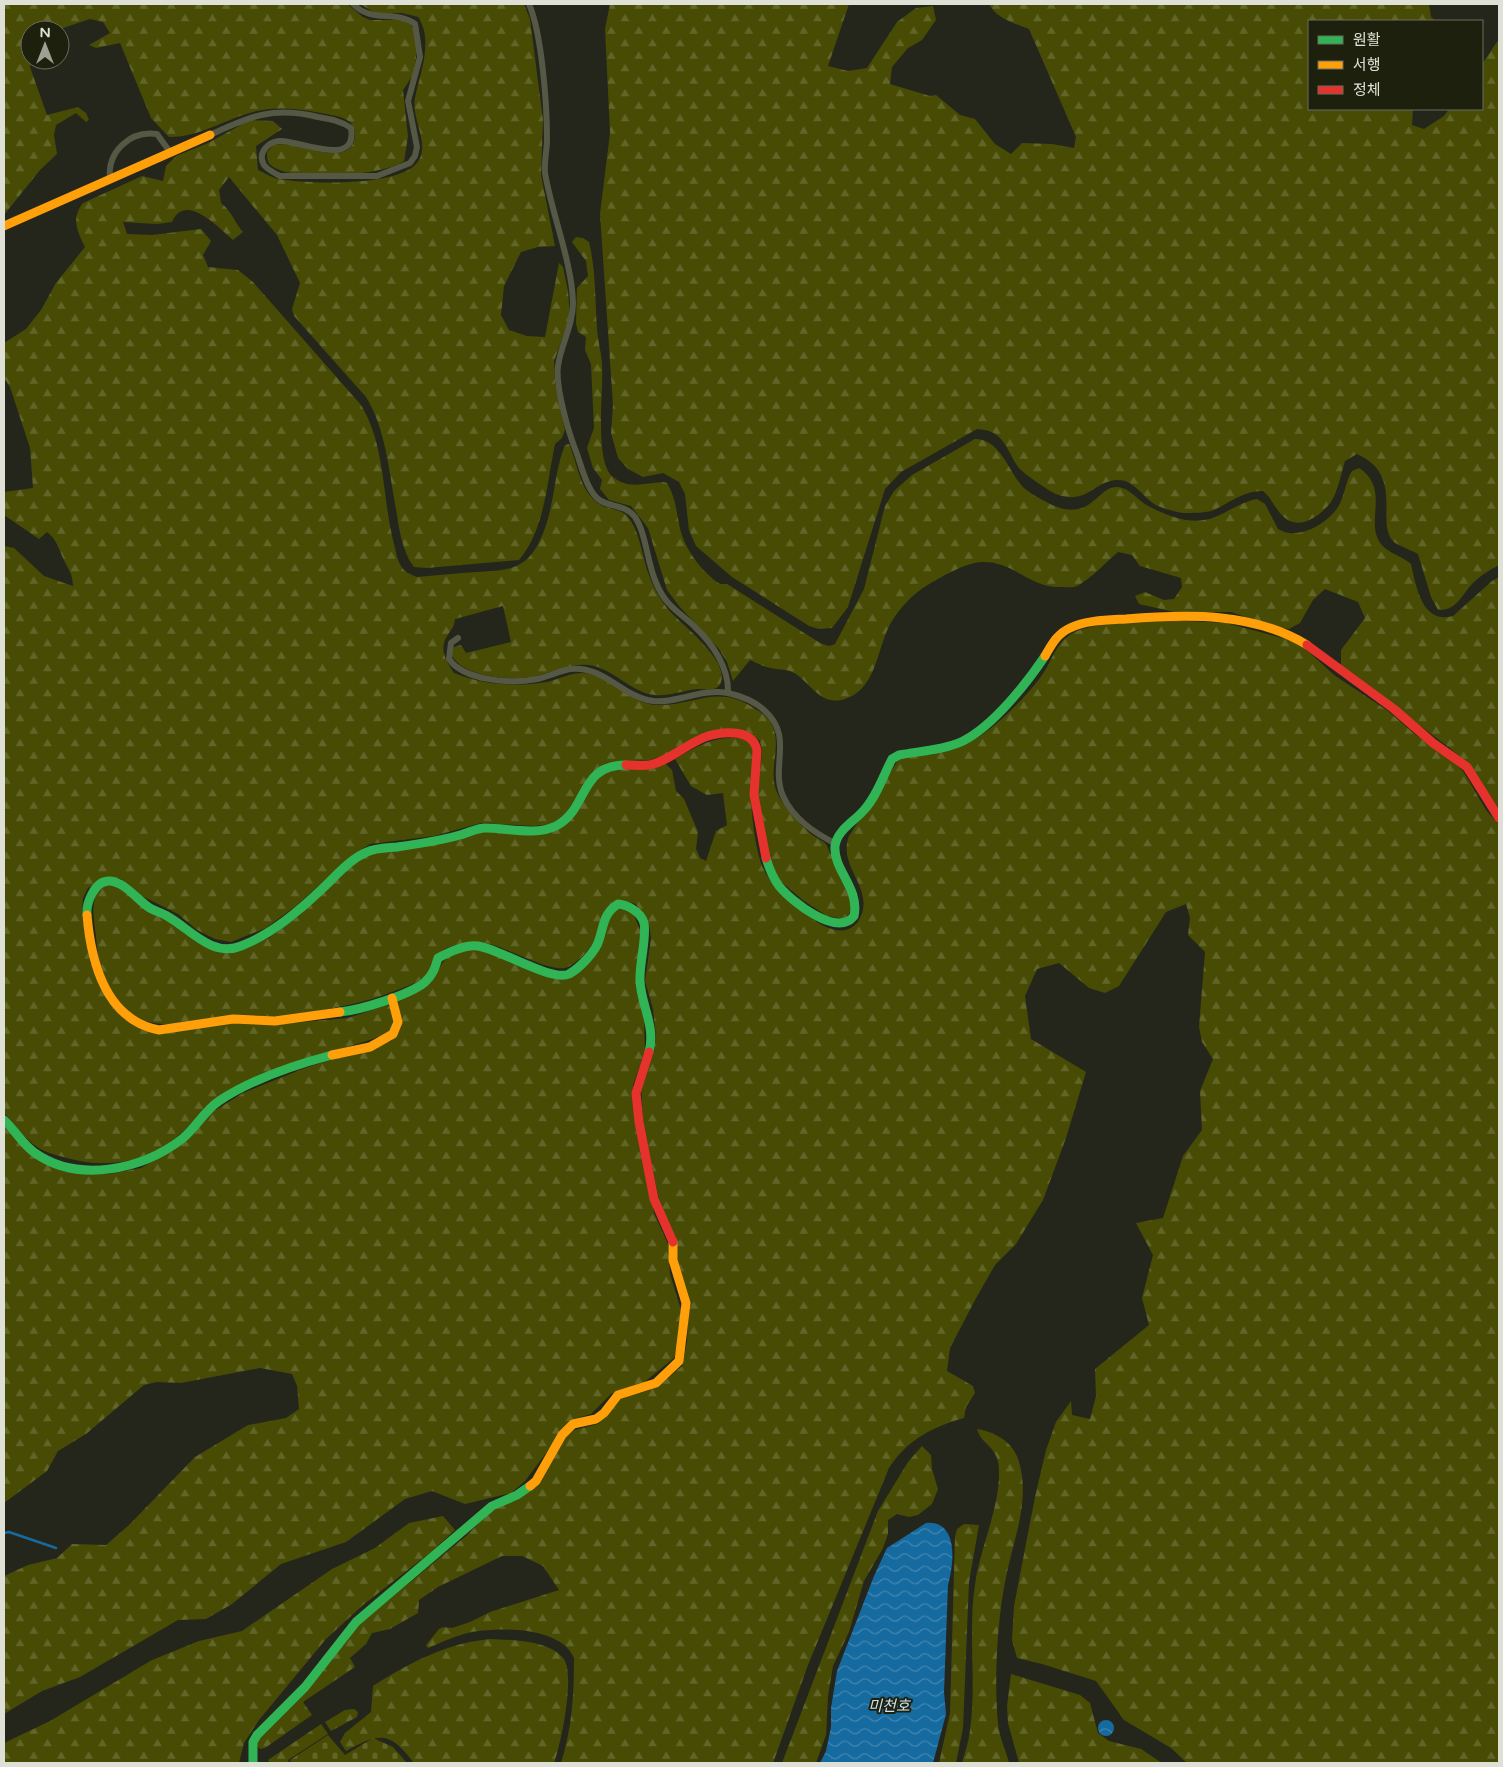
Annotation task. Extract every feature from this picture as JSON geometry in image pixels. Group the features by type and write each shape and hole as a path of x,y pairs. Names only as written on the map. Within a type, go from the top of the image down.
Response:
{"street":[{"path":"4,226 254,115 286,111 343,123 351,128 348,145 341,150 328,150 279,141 268,144 263,152 263,162 269,170 280,176 376,176 410,163 417,147 408,101 420,57 416,24 408,19 370,16 353,4"},
{"path":"529,4 534,19 545,100 547,140 545,170 572,290 571,326 557,368 566,420 592,491 600,501 628,510 634,516 640,526 653,578 664,598 695,627 718,655 728,681 728,693"},
{"path":"110,179 109,169 115,152 132,137 149,133 157,134 170,152"},
{"path":"253,1763 253,1742 257,1735 305,1688 356,1622 396,1590 492,1506 517,1495 536,1481 562,1435 572,1424 596,1419 604,1413 618,1395 656,1383 679,1361 686,1304 675,1268 673,1241 654,1199 637,1103 639,1080 645,1068 650,1049 651,1028 640,982 644,923 637,912 628,905 618,904 612,908 605,916 599,942 588,957 568,974 554,975 503,953 470,946 438,958 430,979 392,998 350,1011 275,1021 233,1019 159,1030 148,1028 130,1018 108,995 98,971 89,934 87,910 90,896 97,886 103,882 116,882 149,908 176,921 198,940 219,947 237,948 258,939 302,908 354,859 368,851 439,841 483,828 534,831 556,826 571,816 587,784 600,770 614,765 650,765 675,754 694,742 724,734 747,735 756,744 758,769 753,786 754,795 763,852 767,867 774,881 796,901 822,918 836,924 848,922 854,915 854,906 846,874 840,865 835,850 836,844 843,830 864,811 892,759 899,755 946,746 979,731 1028,682 1058,635 1064,630 1098,621 1178,615 1247,621 1289,634 1313,649 1337,669 1394,709 1433,743 1467,767 1499,818"},
{"path":"458,638 451,643 449,659 459,671 475,676 496,680 536,680 569,669 589,670 604,675 638,696 652,701 665,701 703,692 728,693 761,707 775,720 780,731 779,783 784,798 812,831 836,844"},
{"path":"4,1120 36,1154 70,1167 88,1171 114,1170 133,1165 164,1151 183,1138 196,1126 204,1113 234,1093 302,1065 380,1042 393,1034 397,1026 398,1015 392,998"}],"green space":[{"path":"4,4 347,4 363,17 370,20 402,20 410,24 414,30 417,38 413,75 403,90 408,137 404,161 378,170 338,175 317,175 283,171 272,166 268,162 267,152 273,145 280,144 329,153 338,153 346,150 352,145 355,132 350,122 344,118 297,109 281,108 257,111 203,131 169,137 151,118 120,43 96,48 89,45 110,33 103,22 90,19 70,26 70,20 20,20 20,70 31,70 47,115 78,107 86,113 89,120 86,122 76,113 56,125 54,135 57,154 40,170 4,215"},
{"path":"360,4 524,4 530,19 543,120 541,175 555,246 538,247 521,252 504,286 501,315 509,330 527,336 545,337 559,263 563,267 568,291 570,317 554,361 555,384 565,430 562,438 555,444 540,520 528,548 519,560 427,568 414,567 402,540 386,451 373,409 366,397 294,316 292,309 300,283 277,235 229,177 219,190 221,203 228,209 243,232 233,240 202,215 185,210 178,213 172,222 157,224 123,222 127,234 152,235 201,229 211,241 203,255 208,267 238,270 253,282 361,405 375,438 390,527 398,558 402,568 410,574 417,577 503,570 523,562 531,555 545,528 561,455 565,445 569,444 587,492 602,506 623,513 631,521 638,535 656,592 673,615 711,652 718,663 721,673 720,685 712,689 654,695 637,689 598,667 589,665 576,665 537,676 503,678 477,673 457,662 451,654 454,647 461,645 466,653 511,642 503,606 455,619 443,649 451,668 454,673 465,677 512,685 547,682 583,673 602,679 630,696 649,704 672,704 707,698 729,697 754,708 768,718 774,731 776,748 774,782 776,790 782,802 796,820 827,846 850,895 850,913 844,919 827,916 804,901 779,880 772,866 764,835 758,794 762,751 760,741 751,733 734,730 650,760 606,763 566,816 551,824 534,826 481,823 434,836 370,844 354,854 296,906 266,928 231,942 215,939 197,930 178,914 142,896 121,879 111,878 99,881 88,888 83,898 82,914 90,962 98,982 128,1021 164,1033 233,1023 270,1025 348,1018 387,1005 393,1008 393,1028 386,1034 367,1041 269,1071 250,1079 218,1099 166,1145 139,1158 111,1163 97,1163 63,1157 37,1147 25,1137 4,1113 4,546 14,548 44,576 73,586 70,572 51,535 47,532 39,539 4,515 4,492 33,488 30,448 10,387 4,378 4,343 26,329 41,310 56,283 85,247 76,225 77,214 83,203 142,176 163,181 166,166 176,156 208,143 250,120 273,121 282,129 256,146 258,170 271,177 293,181 356,182 397,175 412,168 420,158 422,151 421,136 414,105 424,57 425,36 423,26 418,17 402,13 375,13"},
{"path":"610,4 849,4 828,66 848,71 867,68 897,22 916,8 933,6 936,20 922,40 908,48 892,67 890,84 930,96 936,95 960,115 975,119 995,144 1011,154 1022,143 1052,144 1074,148 1076,137 1029,29 1001,17 989,4 1429,4 1431,17 1435,20 1308,20 1308,110 1413,110 1412,125 1424,129 1444,116 1448,110 1483,110 1483,63 1499,39 1499,565 1476,580 1455,605 1445,610 1438,610 1431,597 1418,554 1394,542 1389,534 1385,487 1381,474 1372,463 1357,454 1345,461 1336,493 1327,507 1312,519 1300,523 1284,517 1263,491 1243,495 1214,510 1191,513 1177,512 1158,506 1134,486 1117,480 1102,484 1082,495 1066,497 1048,490 1019,468 999,437 986,430 977,429 901,472 885,489 848,607 832,628 819,629 809,626 732,577 696,546 689,530 685,494 679,482 663,473 643,477 628,469 618,458 611,433 613,405 600,214 610,133 605,29"},
{"path":"576,237 583,238 589,242 593,264 597,329 602,363 601,440 606,467 612,476 624,483 636,485 667,483 673,495 681,532 687,547 702,568 720,584 727,584 820,643 829,646 835,644 864,589 885,506 894,491 912,475 975,439 984,440 998,450 1024,488 1050,504 1064,509 1084,507 1104,492 1118,487 1127,490 1146,505 1158,511 1182,519 1198,521 1207,520 1241,504 1257,499 1265,504 1278,529 1294,533 1311,529 1333,514 1340,503 1352,471 1359,468 1368,476 1374,486 1376,495 1376,535 1384,547 1411,564 1422,602 1434,615 1442,617 1453,616 1499,577 1499,809 1470,766 1451,749 1341,666 1341,650 1365,618 1358,602 1325,589 1313,600 1300,623 1289,629 1272,626 1231,612 1174,612 1139,604 1135,596 1145,592 1164,600 1174,599 1182,587 1181,578 1140,566 1132,555 1118,552 1088,579 1074,587 1041,584 1004,566 982,562 960,568 929,584 902,607 892,621 874,667 862,688 853,695 841,700 826,699 790,671 763,666 750,660 733,681 727,662 719,649 679,606 667,590 648,528 631,506 609,500 600,489 602,480 593,468 587,448 594,428 591,364 585,350 586,337 578,332 576,323 577,288 588,276 586,261 572,242"},
{"path":"1167,620 1226,623 1290,640 1308,651 1334,675 1388,711 1417,736 1448,757 1463,771 1486,810 1499,825 1499,1763 1187,1763 1171,1748 1124,1720 1096,1681 1017,1658 1012,1640 1014,1606 1046,1450 1056,1422 1071,1401 1072,1415 1090,1419 1096,1396 1095,1369 1149,1325 1142,1298 1153,1255 1136,1223 1163,1218 1183,1156 1202,1130 1200,1091 1213,1059 1202,1042 1199,1027 1205,952 1188,935 1190,918 1186,904 1166,912 1119,986 1105,993 1089,988 1059,963 1037,969 1025,996 1031,1039 1086,1072 1066,1138 1043,1200 1016,1244 995,1265 950,1348 947,1371 973,1386 975,1393 966,1407 964,1418 931,1430 912,1442 889,1468 808,1665 773,1763 561,1763 570,1724 574,1685 574,1658 567,1648 557,1640 544,1635 514,1630 472,1632 428,1648 426,1645 439,1629 443,1627 452,1628 490,1612 559,1590 543,1566 522,1556 502,1556 438,1587 419,1600 418,1613 390,1629 372,1633 366,1644 350,1658 355,1667 303,1702 312,1715 265,1748 260,1749 256,1745 258,1739 356,1627 466,1536 489,1513 539,1485 565,1438 574,1430 598,1424 623,1397 647,1391 660,1385 682,1366 687,1342 689,1303 659,1200 643,1123 641,1083 654,1052 656,1036 653,1009 645,981 651,938 649,924 636,904 621,900 616,901 590,947 577,962 568,967 550,967 500,947 470,942 442,951 438,955 432,969 423,978 382,996 290,1016 237,1015 178,1024 166,1024 143,1020 134,1015 118,1000 111,990 99,957 94,914 95,899 102,885 115,885 174,923 185,934 234,951 248,948 270,937 299,916 352,864 366,855 486,830 543,832 578,810 597,778 603,773 616,768 648,768 665,763 672,770 676,791 684,799 698,832 696,849 700,858 706,861 716,831 727,825 723,793 707,795 691,786 675,759 709,742 726,738 747,738 755,750 751,804 758,852 764,870 778,888 812,918 827,927 844,930 858,922 863,907 860,887 848,858 849,836 897,762 903,757 958,747 986,732 1025,696 1040,678 1062,641 1073,633 1082,629 1105,625"},
{"path":"623,907 634,915 642,935 636,984 644,1020 645,1051 633,1085 632,1096 654,1213 668,1244 670,1274 682,1313 674,1358 642,1384 611,1394 591,1414 571,1420 525,1481 511,1493 465,1504 432,1491 405,1499 346,1542 281,1564 232,1604 206,1619 178,1620 80,1677 42,1691 4,1714 4,1576 28,1565 57,1558 72,1544 106,1545 129,1525 195,1457 248,1425 286,1418 299,1409 297,1386 292,1374 260,1368 181,1383 157,1382 144,1385 86,1434 58,1451 47,1471 4,1503 4,1127 40,1160 74,1172 109,1174 141,1168 182,1144 211,1113 243,1093 305,1068 391,1041 400,1030 402,1021 398,999 432,981 443,962 449,956 476,949 569,977 593,958 612,915"},
{"path":"977,1429 997,1435 1013,1449 1019,1462 1022,1477 1022,1507 1002,1598 997,1652 996,1689 998,1723 1009,1763 962,1763 969,1738 972,1711 973,1597 999,1484 996,1456 982,1439"},
{"path":"922,1446 931,1455 932,1469 938,1489 932,1504 918,1515 909,1517 897,1514 888,1520 888,1534 883,1548 864,1581 849,1632 833,1666 828,1696 826,1735 816,1763 782,1763 878,1511 908,1462"},
{"path":"443,1516 455,1530 431,1552 363,1605 326,1639 259,1720 244,1743 239,1763 4,1763 4,1743 50,1721 152,1660 199,1641 242,1631 332,1569 375,1548 409,1523"},
{"path":"964,1524 979,1525 969,1582 963,1728 956,1763 939,1763 950,1713 955,1537 957,1529"},
{"path":"490,1639 539,1644 556,1652 563,1658 567,1666 568,1693 560,1741 554,1763 414,1763 397,1745 383,1738 375,1738 346,1751 340,1742 345,1733 371,1712 373,1686 429,1655 474,1641"},
{"path":"1011,1674 1080,1695 1090,1703 1098,1733 1109,1741 1141,1749 1162,1763 1019,1763 1008,1723 1007,1706"},
{"path":"354,1709 358,1712 357,1717 331,1731 325,1722 345,1710"},
{"path":"321,1724 328,1734 288,1760 289,1763 270,1763 268,1760"},
{"path":"328,1735 345,1755 373,1738 393,1747 407,1763 291,1763 290,1760"}],"water":[{"name":"미천호","path":"926,1523 937,1524 944,1528 952,1545 952,1566 948,1585 944,1692 946,1714 933,1763 820,1763 826,1751 831,1727 831,1708 837,1671 874,1576 887,1548"},
{"path":"1106,1720 1112,1722 1114,1728 1112,1734 1106,1736 1100,1734 1098,1728 1100,1722"}],"waterway":[{"path":"4,1533 9,1532 56,1548"}],"traffic: fast":[{"path":"766,858 777,883 793,900 826,920 837,923 846,922 854,916 855,906 850,888 835,855 836,840 843,830 869,804 892,759 899,755 948,746 963,741 974,734 1008,703 1029,679 1045,656"},
{"path":"87,915 88,905 95,888 104,882 115,882 125,887 149,908 167,916 201,940 220,948 230,949 241,946 264,935 285,921 349,863 367,852 436,841 482,828 521,831 548,829 567,818 591,780 599,772 611,767 626,765"},
{"path":"340,1012 384,1001 418,987 430,977 438,958 468,946 487,948 550,973 569,974 583,964 595,949 609,912 618,904 634,910 644,923 640,981 651,1034 649,1052"},
{"path":"4,1120 31,1150 52,1163 71,1168 110,1169 130,1165 166,1149 187,1135 219,1101 245,1086 288,1068 332,1055"},
{"path":"253,1763 253,1742 257,1735 305,1687 356,1622 492,1506 517,1495 530,1486"}],"traffic: slow":[{"path":"4,226 210,135"},
{"path":"1045,656 1058,636 1076,625 1105,620 1172,616 1196,616 1242,621 1265,626 1307,645"},
{"path":"87,915 92,951 105,986 114,1002 126,1014 141,1024 159,1030 233,1019 275,1021 340,1012"},
{"path":"332,1055 370,1047 393,1034 398,1022 392,998"},
{"path":"530,1486 536,1481 562,1435 573,1424 596,1419 604,1413 618,1395 656,1383 679,1361 686,1303 673,1260 673,1242"}],"traffic: jam":[{"path":"1307,645 1394,709 1433,743 1467,767 1499,818"},
{"path":"626,765 656,763 701,739 715,734 738,733 745,735 755,744 757,751 754,795 766,858"},
{"path":"649,1052 636,1093 639,1122 654,1199 673,1242"}]}
